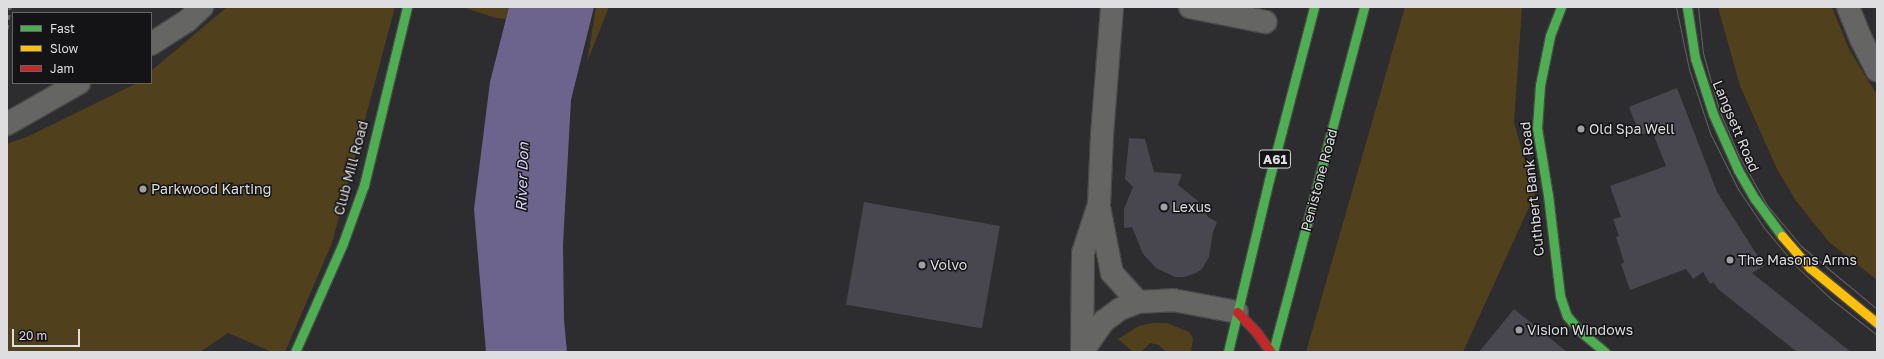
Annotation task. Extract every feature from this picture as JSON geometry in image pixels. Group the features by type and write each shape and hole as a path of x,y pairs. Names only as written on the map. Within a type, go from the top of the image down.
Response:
{"main road":[{"name":"Club Mill Road","path":"295,352 343,243 364,185 407,7"},
{"name":"A61","path":"1228,352 1269,180 1314,7"},
{"name":"Penistone Road","path":"1272,352 1364,7"},
{"name":"Cuthbert Bank Road","path":"1561,7 1550,36 1540,85 1537,128 1548,195 1560,296 1567,316 1581,332 1605,352"},
{"name":"Langsett Road","path":"1687,7 1695,58 1713,114 1738,170 1755,199 1774,226 1810,268 1877,323"},
{"path":"1237,312 1257,333 1272,352"}],"street":[{"path":"152,43 187,22 202,7"},
{"path":"1112,7 1099,204 1112,273 1138,302"},
{"path":"1190,7 1266,22"},
{"path":"1848,7 1861,39 1877,70"},
{"path":"11,122 77,84"},
{"path":"1082,352 1083,253 1099,204"},
{"path":"1082,352 1104,321 1120,309 1138,302 1173,300 1237,312"}],"shaded area":[{"name":"Parkwood Karting","path":"227,7 395,7 332,243 285,352 272,352 228,333 200,352 7,352 7,144 29,136 135,84 152,84 152,70"},
{"path":"462,7 509,7 506,19 496,18"},
{"path":"596,7 609,7 587,62"},
{"path":"1405,7 1522,7 1514,123 1535,194 1463,352 1306,352"},
{"path":"1718,7 1832,7 1849,49 1877,95 1877,280 1829,242 1796,201 1777,169 1740,86"},
{"path":"1153,323 1167,323 1189,332 1193,338 1191,352 1166,352 1159,345 1150,343 1141,352 1133,352 1118,339 1139,326"}],"water":[{"name":"River Don","path":"509,7 594,7 571,100 563,244 564,320 567,352 486,352 474,209 490,82"}],"building":[{"path":"1677,88 1717,192 1764,266 1752,273 1851,352 1797,352 1718,289 1713,282 1710,284 1703,272 1693,279 1686,269 1630,290 1621,264 1624,262 1616,237 1619,236 1613,219 1621,217 1610,186 1666,166 1652,131 1640,135 1629,107"},
{"name":"Lexus","path":"1129,138 1145,139 1154,172 1182,174 1178,185 1198,201 1208,217 1217,222 1213,232 1209,257 1202,269 1196,273 1185,277 1175,277 1156,268 1143,254 1132,227 1124,228 1124,209 1133,187 1125,179"},
{"name":"Volvo","path":"864,202 1000,226 982,328 846,304"},
{"name":"Vision Windows","path":"1514,309 1567,352 1479,352"}],"tram line":[{"path":"1676,7 1689,69 1710,133 1738,189 1765,229 1796,266 1830,298 1877,335"},
{"path":"1698,7 1703,53 1719,110 1739,156 1767,205 1801,246 1877,309"}],"railway":[{"path":"7,29 10,7"}],"traffic: fast":[{"path":"295,352 343,243 364,185 407,7"},
{"path":"1228,352 1269,180 1314,7"},
{"path":"1273,352 1364,7"},
{"path":"1561,7 1550,36 1540,85 1537,128 1548,195 1560,296 1567,316 1581,332 1605,352"},
{"path":"1687,7 1695,58 1713,114 1738,170 1755,199 1782,236"}],"traffic: slow":[{"path":"1782,236 1810,268 1877,323"}],"traffic: jam":[{"path":"1237,312 1257,333 1271,352"}],"place":[{"name":"Old Spa Well","path":"1581,129"},
{"name":"Parkwood Karting","path":"143,189"},
{"name":"Lexus","path":"1164,207"},
{"name":"The Masons Arms","path":"1730,260"},
{"name":"Volvo","path":"922,265"},
{"name":"Vision Windows","path":"1519,330"}]}
